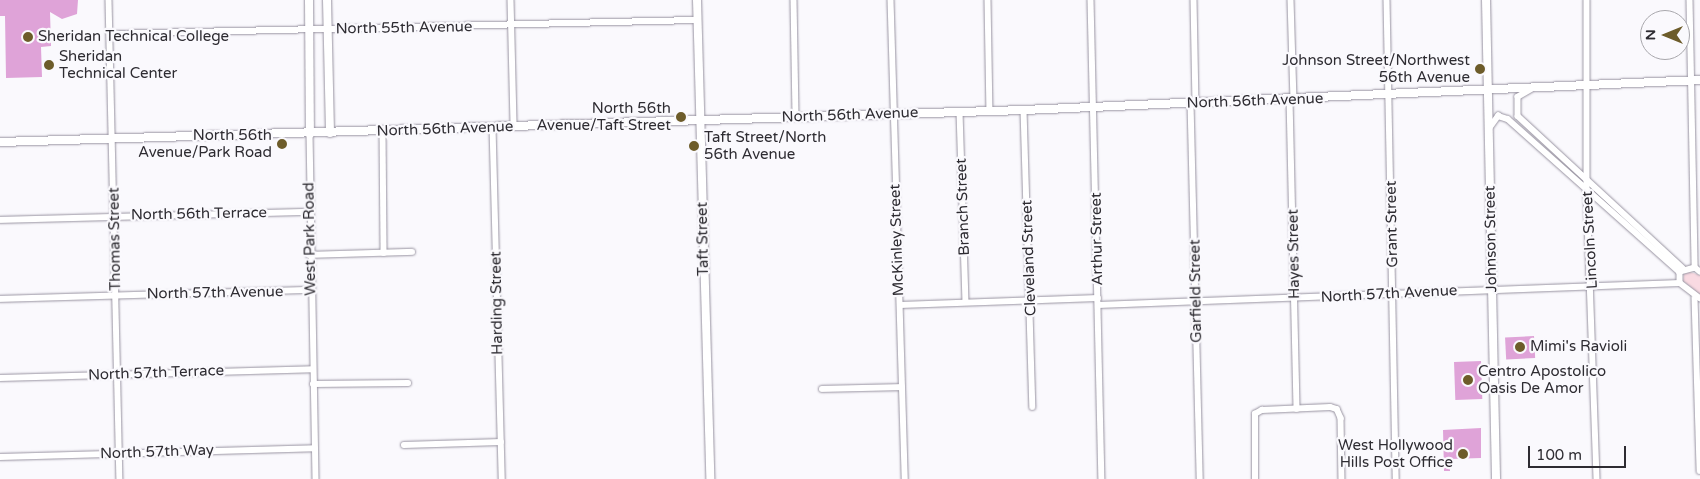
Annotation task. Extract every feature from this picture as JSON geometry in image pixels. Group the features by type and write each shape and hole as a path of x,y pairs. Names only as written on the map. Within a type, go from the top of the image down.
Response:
{"street":[{"name":"Thomas Street","path":"109,0 120,479"},
{"name":"West Park Road","path":"309,0 310,290 316,479"},
{"path":"327,0 330,133"},
{"path":"511,0 514,126"},
{"name":"Taft Street","path":"697,0 710,479"},
{"path":"794,0 796,118"},
{"name":"McKinley Street","path":"890,0 904,479"},
{"path":"988,0 990,110"},
{"name":"Arthur Street","path":"1091,0 1102,479"},
{"name":"Garfield Street","path":"1194,0 1200,479"},
{"name":"Hayes Street","path":"1291,0 1297,408"},
{"name":"Grant Street","path":"1388,0 1396,479"},
{"name":"Johnson Street","path":"1486,0 1496,479"},
{"name":"Lincoln Street","path":"1587,0 1589,86 1587,192 1593,286 1597,479"},
{"path":"1489,129 1493,119 1500,116 1518,128 1587,192 1682,270 1698,270 1696,80 1690,0"},
{"name":"North 55th Avenue","path":"110,34 697,20"},
{"name":"North 56th Avenue","path":"0,142 310,134 1024,110 1488,92 1696,80"},
{"path":"1532,90 1521,94 1516,102 1516,111 1525,122 1682,270"},
{"name":"Cleveland Street","path":"1024,110 1033,407"},
{"name":"Branch Street","path":"960,112 966,302"},
{"path":"1518,128 1525,122"},
{"name":"Harding Street","path":"493,127 502,479"},
{"path":"383,131 384,253"},
{"name":"North 56th Terrace","path":"0,220 309,212"},
{"path":"310,255 412,252"},
{"path":"1682,270 1680,283 1698,298 1700,471"},
{"name":"North 57th Avenue","path":"1098,305 1680,283"},
{"name":"North 57th Avenue","path":"0,299 310,290"},
{"path":"900,305 1098,298"},
{"name":"North 57th Terrace","path":"0,378 313,369"},
{"path":"313,384 408,382"},
{"path":"822,389 902,387"},
{"path":"1255,479 1256,414 1262,410 1297,408 1337,409 1341,418 1342,479"},
{"path":"404,445 501,442"},
{"name":"North 57th Way","path":"0,456 315,448"}],"shaded area":[{"path":"1690,272 1700,275 1700,295 1683,281 1684,274"}],"building":[{"name":"Sheridan Technical College","path":"0,0 78,0 77,14 62,19 50,12 51,46 41,47 42,77 6,78 5,16 0,16"},
{"name":"Mimi's Ravioli","path":"1534,336 1535,358 1506,359 1505,338"},
{"name":"Centro Apostolico Oasis De Amor","path":"1481,361 1482,399 1455,400 1454,362"},
{"name":"West Hollywood Hills Post Office","path":"1481,428 1481,458 1450,459 1450,471 1444,471 1443,430"}],"place":[{"name":"Sheridan Technical College","path":"28,37"},
{"name":"Sheridan Technical Center","path":"49,65"},
{"name":"Johnson Street/Northwest 56th Avenue","path":"1480,69"},
{"name":"North 56th Avenue/Taft Street","path":"681,117"},
{"name":"North 56th Avenue/Park Road","path":"282,144"},
{"name":"Taft Street/North 56th Avenue","path":"694,146"},
{"name":"Mimi's Ravioli","path":"1520,347"},
{"name":"Centro Apostolico Oasis De Amor","path":"1468,380"},
{"name":"West Hollywood Hills Post Office","path":"1463,454"}]}
